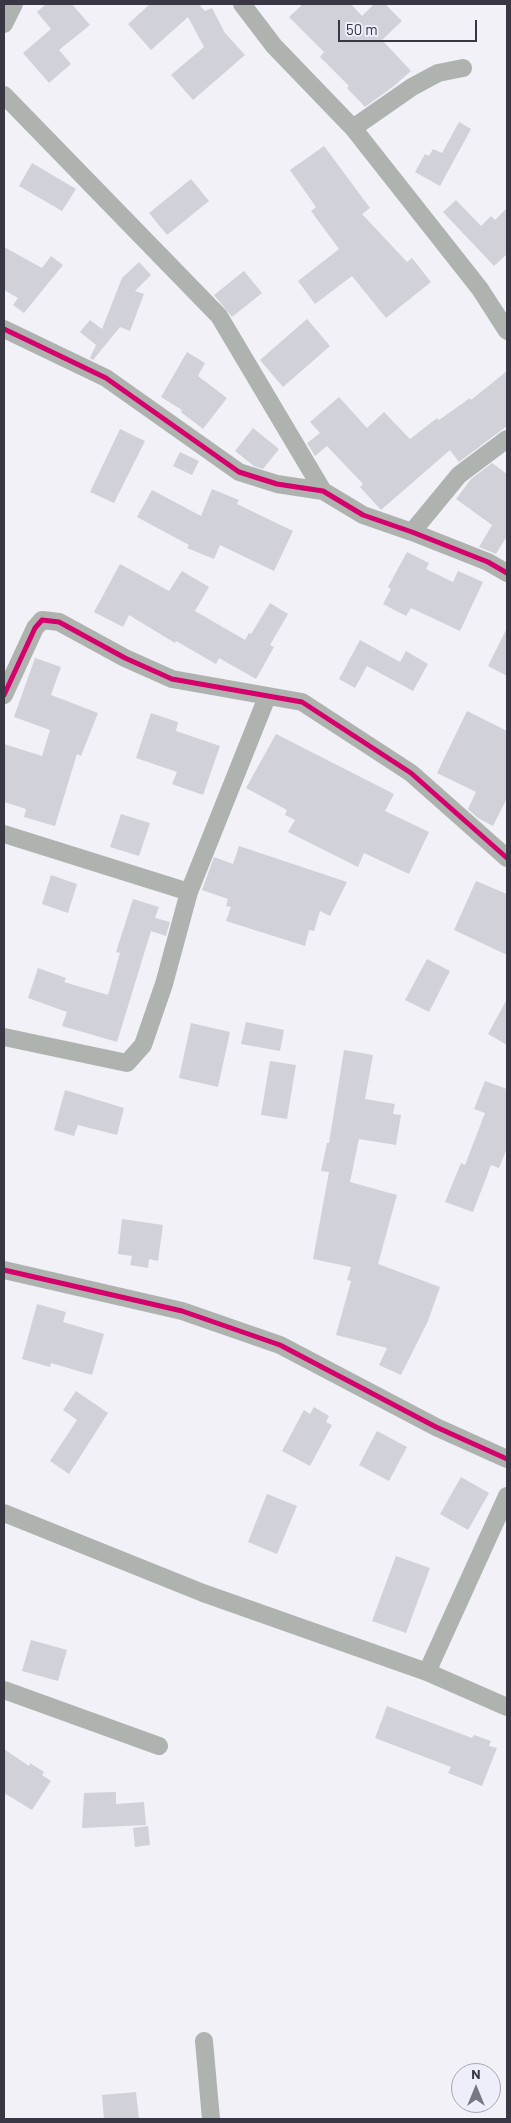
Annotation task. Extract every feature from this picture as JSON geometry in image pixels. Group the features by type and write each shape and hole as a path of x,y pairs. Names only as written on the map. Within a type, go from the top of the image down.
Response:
{"street":[{"path":"242,4 274,46 353,128 480,289 507,331"},
{"path":"353,128 438,73 463,68"},
{"path":"4,95 219,316 323,491"},
{"path":"4,329 106,378 239,472 277,484 323,491 363,516 412,532 488,562 507,573"},
{"path":"412,532 459,475 507,439"},
{"path":"4,695 35,628 42,620 59,622 126,658 172,679 302,702 411,774 507,858"},
{"path":"4,1038 127,1063 143,1045 164,984 189,892 267,697"},
{"path":"4,834 189,892"},
{"path":"4,1270 182,1311 280,1345 436,1427 507,1459"},
{"path":"427,1672 507,1496"},
{"path":"4,1513 203,1593 427,1672 507,1707"},
{"path":"4,1690 159,1746"},
{"path":"204,2041 211,2119"}],"building":[{"path":"46,4 72,4 90,25 59,50 71,64 49,83 23,53 51,29 37,12"},
{"path":"150,4 203,4 200,6 205,11 212,8 225,33 245,55 193,100 171,75 204,47 188,17 151,50 128,24"},
{"path":"303,4 351,4 362,16 374,4 385,4 402,21 382,40 411,71 365,107 347,88 349,86 320,57 324,52 289,17"},
{"path":"459,122 471,129 440,186 415,172 425,154 429,156 433,149 442,153"},
{"path":"324,146 370,208 362,214 407,262 412,258 431,282 386,318 352,276 315,304 298,281 339,249 311,211 316,207 290,170"},
{"path":"32,163 76,189 62,211 19,186"},
{"path":"191,179 209,201 167,235 149,213"},
{"path":"456,200 481,226 491,216 495,220 507,208 507,254 494,266 443,212"},
{"path":"4,247 42,268 51,256 63,265 24,313 13,305 18,298 4,290"},
{"path":"139,262 151,275 135,291 144,294 130,331 120,327 93,360 90,358 96,345 80,332 90,320 102,329 122,278"},
{"path":"244,271 262,293 232,317 214,295"},
{"path":"307,319 330,346 283,387 260,360"},
{"path":"187,352 205,363 198,376 227,398 203,429 181,412 182,410 161,397"},
{"path":"507,371 507,426 459,462 450,450 381,510 360,487 363,484 327,446 315,456 307,443 320,433 310,422 339,397 367,428 384,412 410,439 437,418 439,420 470,398 471,400"},
{"path":"253,428 279,449 263,469 254,466 235,451"},
{"path":"120,429 145,441 114,503 90,492"},
{"path":"180,452 199,461 192,475 173,466"},
{"path":"492,463 507,474 507,536 496,554 479,547 492,525 456,499 471,479"},
{"path":"212,489 239,500 237,504 293,531 274,571 220,545 214,559 187,548 189,545 137,517 152,490 201,516"},
{"path":"407,552 429,563 426,569 453,582 458,571 483,582 460,631 411,608 406,616 383,604 391,589 388,587"},
{"path":"120,564 169,591 182,571 209,587 195,611 245,640 249,633 251,634 270,603 288,614 270,645 274,647 256,679 219,658 216,664 176,641 175,643 129,615 123,627 94,612"},
{"path":"507,628 507,676 488,666"},
{"path":"360,640 400,662 406,651 428,664 413,691 367,666 355,688 339,679"},
{"path":"35,658 61,667 51,695 98,713 81,756 77,754 55,826 24,817 26,809 4,802 4,744 42,756 50,730 14,717"},
{"path":"467,711 507,731 507,798 493,826 478,818 468,809 476,792 437,773"},
{"path":"151,713 178,722 176,731 220,746 203,795 172,784 177,772 136,758"},
{"path":"276,734 394,794 385,811 429,832 409,874 364,853 358,867 288,832 295,820 285,815 287,810 246,788"},
{"path":"121,814 150,823 139,856 110,847"},
{"path":"239,846 347,882 330,916 320,911 314,931 309,930 305,946 226,921 231,907 226,906 228,899 202,890 214,857 233,864"},
{"path":"51,875 77,884 68,913 42,904"},
{"path":"476,881 507,894 507,955 454,930"},
{"path":"133,899 159,907 155,918 170,922 166,936 151,931 117,1042 62,1026 67,1012 28,998 38,968 66,978 64,982 108,995 120,953 116,952"},
{"path":"427,959 450,971 429,1012 405,1000"},
{"path":"507,999 507,1045 488,1034"},
{"path":"246,1022 284,1030 280,1051 241,1044"},
{"path":"191,1023 230,1032 218,1087 179,1078"},
{"path":"344,1050 373,1055 365,1099 395,1104 393,1114 401,1115 396,1145 359,1139 350,1182 397,1195 378,1264 440,1287 428,1321 401,1375 379,1365 387,1348 336,1335 351,1281 347,1280 351,1267 313,1259 329,1172 321,1171 327,1143 329,1143"},
{"path":"270,1061 296,1065 287,1119 261,1115"},
{"path":"485,1081 507,1089 507,1148 499,1168 491,1165 473,1212 445,1202 461,1163 465,1165 485,1113 474,1109"},
{"path":"65,1090 124,1108 117,1135 78,1125 74,1136 54,1130"},
{"path":"122,1219 163,1225 158,1261 149,1259 148,1268 130,1265 132,1256 118,1254"},
{"path":"37,1304 66,1312 63,1322 104,1334 92,1375 51,1363 50,1367 22,1359"},
{"path":"76,1391 108,1413 69,1474 50,1461 77,1420 63,1410"},
{"path":"314,1407 329,1416 326,1422 332,1425 310,1466 282,1451 304,1410 310,1414"},
{"path":"377,1431 407,1447 389,1481 359,1465"},
{"path":"461,1477 489,1493 468,1530 440,1514"},
{"path":"267,1494 297,1506 277,1554 248,1542"},
{"path":"396,1556 430,1568 406,1633 372,1621"},
{"path":"31,1640 67,1650 58,1681 22,1671"},
{"path":"387,1706 472,1738 474,1735 491,1741 489,1746 497,1748 482,1786 448,1773 451,1767 375,1738"},
{"path":"4,1749 29,1766 30,1763 44,1772 42,1775 51,1781 32,1810 4,1793"},
{"path":"116,1792 116,1804 144,1802 146,1825 82,1828 84,1793"},
{"path":"148,1826 150,1845 135,1847 133,1828"},
{"path":"136,2092 139,2119 104,2119 102,2095"}],"cycle path":[{"path":"4,329 106,378 239,472 277,484 323,491 363,515 488,562 507,573"},
{"path":"4,695 35,628 42,620 59,622 125,658 172,679 302,702 411,773 507,858"},
{"path":"4,1270 182,1311 280,1345 436,1427 507,1459"}]}
